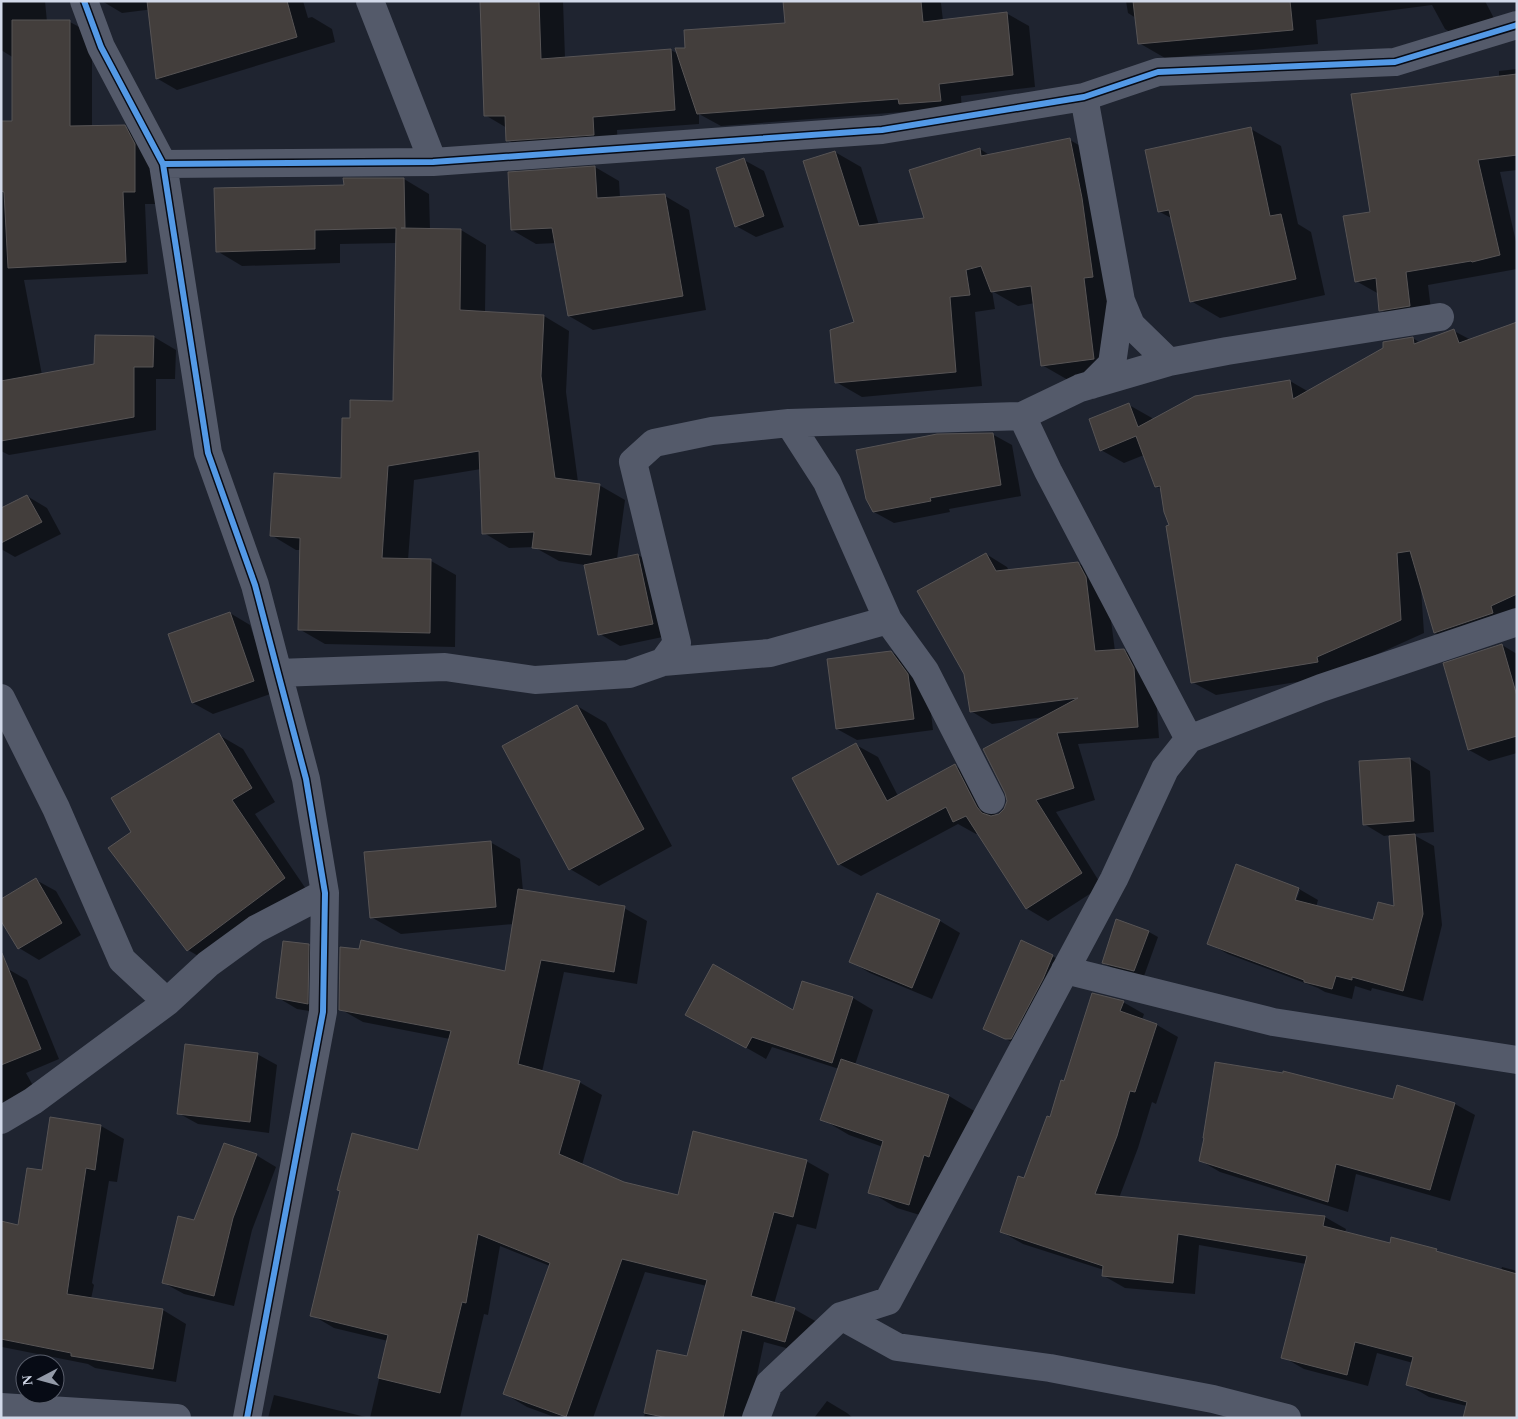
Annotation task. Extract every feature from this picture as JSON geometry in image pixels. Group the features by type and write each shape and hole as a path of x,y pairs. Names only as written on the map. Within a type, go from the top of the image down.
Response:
{"street":[{"path":"84,1 101,47 163,164 208,453 255,585 306,779 325,893 323,1012 247,1418"},
{"path":"370,1 433,162"},
{"path":"163,164 433,162 882,130 1084,98 1158,72 1395,62 1517,26"},
{"path":"1084,98 1121,301 1132,326 1169,362"},
{"path":"1091,384 1112,364 1121,301"},
{"path":"663,662 677,643 633,462 654,443 712,431 789,423 1022,416 1080,388 1169,362 1227,350 1440,317"},
{"path":"1022,416 1048,471 1188,739"},
{"path":"789,423 827,482 888,620 925,671 991,800"},
{"path":"278,673 445,667 535,680 629,674 663,662 770,653 888,620"},
{"path":"756,1418 769,1384 841,1316 888,1302 1114,879 1165,769 1188,739 1322,688 1517,622"},
{"path":"1,698 56,808 122,960 167,1002"},
{"path":"1,1120 33,1101 167,1002 208,964 256,929 325,893"},
{"path":"1065,970 1273,1022 1517,1060"},
{"path":"841,1316 897,1347 1050,1368 1210,1409 1287,1418"},
{"path":"1,1407 177,1418"}],"building":[{"path":"147,1 287,1 297,37 156,79"},
{"path":"480,1 539,1 541,59 671,49 675,110 593,117 594,135 506,141 505,116 484,116"},
{"path":"783,1 921,1 923,22 1007,12 1013,75 939,84 941,101 899,104 898,99 697,114 675,48 685,48 684,30 785,23"},
{"path":"1133,1 1290,1 1293,30 1138,44"},
{"path":"12,20 70,20 70,126 125,125 135,144 135,192 123,192 126,262 8,268 4,192 1,191 1,121 12,121"},
{"path":"1517,74 1517,155 1478,160 1500,255 1472,262 1406,272 1410,306 1379,311 1376,278 1355,282 1343,216 1370,212 1351,94"},
{"path":"1251,127 1270,216 1281,214 1296,279 1190,302 1169,210 1158,212 1145,150"},
{"path":"1070,138 1082,198 1093,277 1084,278 1094,359 1041,366 1031,286 991,292 981,266 966,270 970,295 950,297 956,372 835,383 830,330 854,322 803,161 835,151 859,226 924,218 909,170 980,148 981,156"},
{"path":"744,158 764,216 735,227 716,168"},
{"path":"595,166 597,198 665,194 683,296 568,316 552,228 511,230 508,172"},
{"path":"343,178 404,178 405,228 401,228 461,229 460,310 544,315 541,376 555,478 600,484 591,555 532,548 534,532 482,534 479,451 388,466 382,558 431,559 430,633 298,630 300,538 270,536 274,473 341,478 342,418 350,418 350,400 393,401 396,228 315,230 315,249 216,252 214,188 344,185"},
{"path":"1517,322 1517,594 1491,606 1493,613 1434,633 1410,551 1397,553 1401,620 1317,657 1318,662 1191,683 1166,526 1169,525 1164,512 1160,486 1155,487 1136,436 1100,451 1089,419 1129,403 1138,427 1195,396 1290,380 1293,399 1383,348 1383,342 1413,337 1414,344 1454,329 1459,343"},
{"path":"95,335 154,336 153,367 134,367 134,417 1,441 1,381 94,364"},
{"path":"993,433 1001,485 930,498 931,501 873,512 866,499 856,450 937,434"},
{"path":"27,495 42,522 1,543 1,508"},
{"path":"986,553 996,571 1078,562 1086,577 1095,651 1124,649 1134,668 1138,727 1057,733 1074,788 1036,800 1082,873 1026,909 966,816 953,822 946,807 838,865 792,778 856,743 887,801 955,764 982,813 991,816 999,814 1004,809 1007,801 1005,793 983,749 1078,698 970,712 964,674 917,591"},
{"path":"638,554 653,624 598,635 584,565"},
{"path":"230,612 254,681 192,703 168,634"},
{"path":"1502,644 1517,696 1517,736 1468,750 1443,663"},
{"path":"891,651 908,674 914,719 836,729 827,659"},
{"path":"577,705 644,829 569,870 502,746"},
{"path":"219,733 252,788 232,800 285,878 187,951 108,848 131,832 111,798"},
{"path":"1410,758 1414,821 1363,825 1359,761"},
{"path":"1415,834 1423,914 1403,991 1352,977 1352,980 1336,976 1332,989 1304,982 1304,980 1207,944 1236,864 1299,888 1295,900 1373,920 1378,902 1394,906 1389,836"},
{"path":"491,841 496,907 370,918 364,852"},
{"path":"36,878 62,923 18,949 1,921 1,899"},
{"path":"518,889 625,906 614,972 541,960 518,1064 580,1081 559,1154 624,1182 678,1195 693,1131 807,1160 793,1217 774,1212 751,1296 795,1308 785,1342 742,1330 723,1418 668,1418 644,1413 657,1350 687,1356 707,1280 622,1259 566,1417 503,1394 550,1263 478,1234 466,1303 462,1302 440,1393 378,1378 388,1335 310,1316 340,1191 337,1190 352,1133 418,1150 451,1031 339,1010 340,947 359,949 361,940 505,971"},
{"path":"877,893 940,920 912,988 849,962"},
{"path":"1116,919 1149,931 1134,971 1102,963"},
{"path":"1021,940 1053,955 1043,979 1011,1039 1005,1039 983,1029"},
{"path":"283,941 309,944 308,1004 276,998"},
{"path":"1,954 41,1049 1,1065"},
{"path":"713,964 793,1010 802,981 853,997 832,1063 752,1037 746,1048 685,1015"},
{"path":"1092,993 1124,1001 1120,1011 1157,1024 1135,1092 1130,1091 1117,1136 1095,1194 1325,1216 1323,1226 1390,1243 1391,1237 1517,1274 1517,1418 1463,1418 1467,1402 1406,1385 1413,1357 1355,1342 1347,1375 1281,1358 1307,1256 1178,1234 1173,1283 1102,1276 1103,1266 1000,1232 1018,1176 1024,1178 1047,1116 1050,1117 1061,1080 1064,1081"},
{"path":"185,1044 258,1053 250,1122 177,1114"},
{"path":"841,1059 949,1095 929,1157 924,1155 909,1205 868,1193 883,1141 820,1120"},
{"path":"1215,1062 1283,1073 1283,1071 1393,1099 1397,1085 1455,1103 1430,1190 1336,1164 1328,1202 1199,1161"},
{"path":"50,1117 101,1125 95,1170 86,1168 67,1294 163,1309 153,1369 71,1356 71,1353 1,1339 1,1221 18,1225 27,1168 42,1170"},
{"path":"224,1143 257,1154 233,1218 214,1296 162,1283 178,1216 194,1220"}],"cycle path":[{"path":"84,1 101,47 163,164 208,453 255,585 306,779 325,893 323,1012 247,1418"},
{"path":"163,164 433,162 882,130 1084,97 1158,72 1395,62 1517,25"}]}
